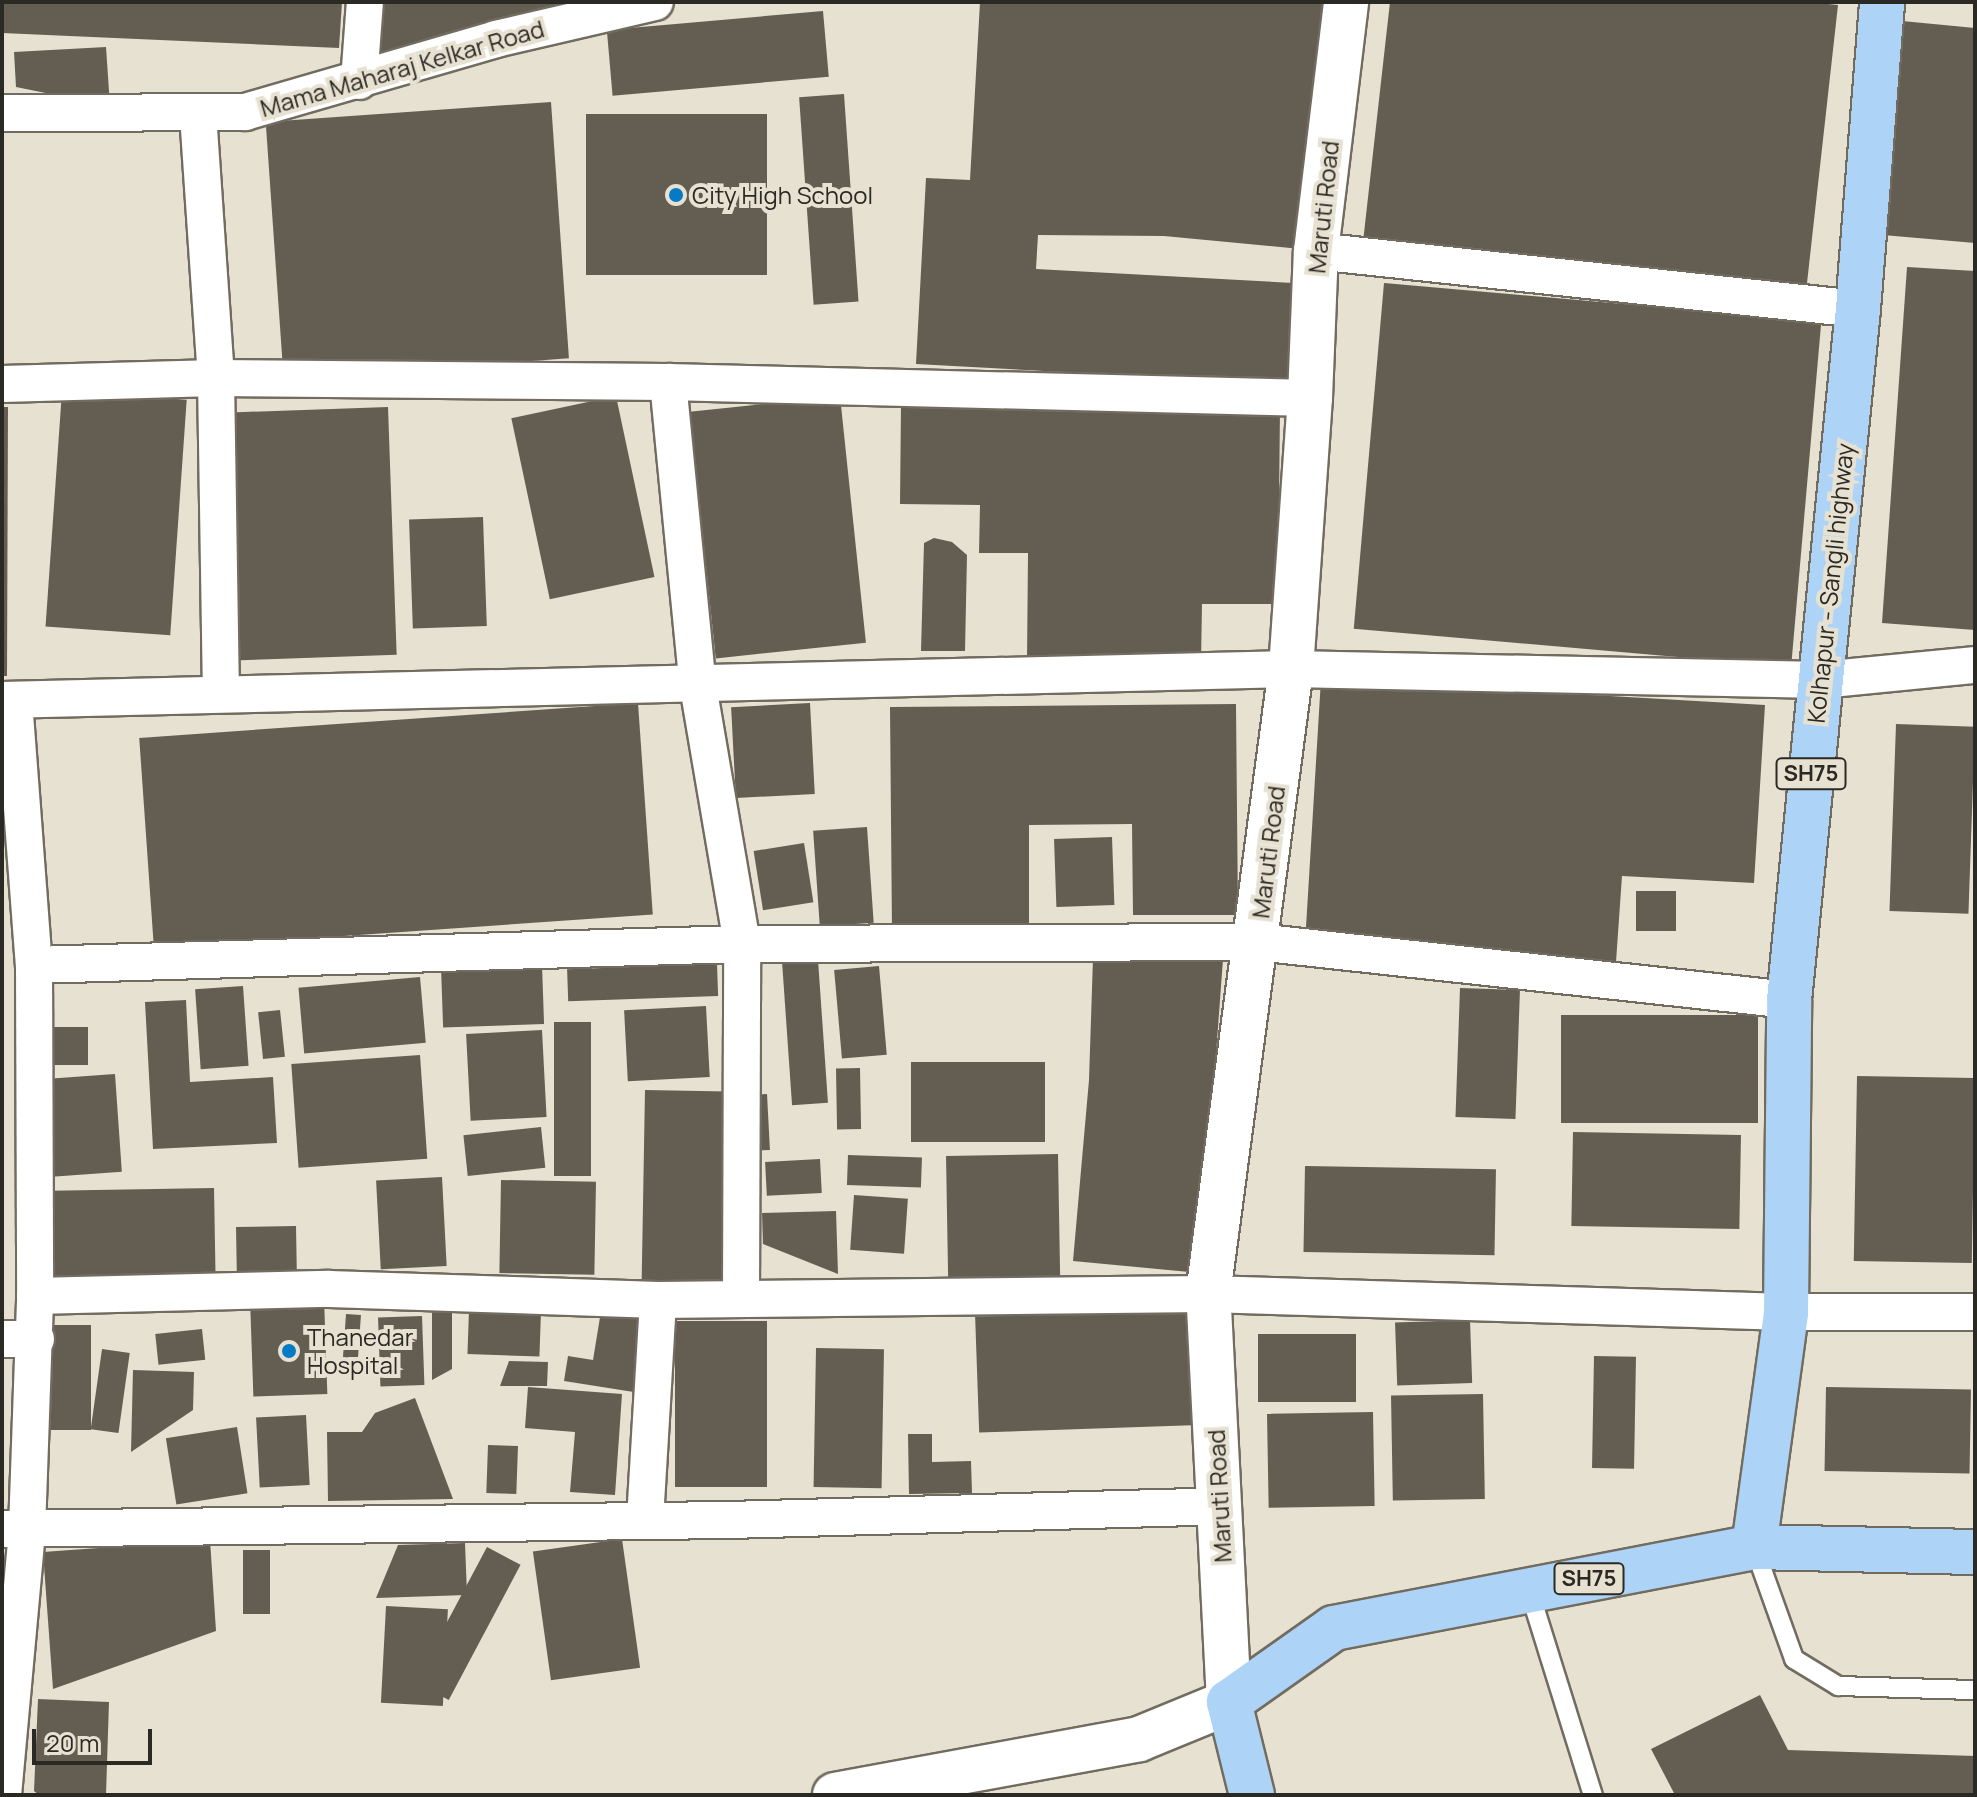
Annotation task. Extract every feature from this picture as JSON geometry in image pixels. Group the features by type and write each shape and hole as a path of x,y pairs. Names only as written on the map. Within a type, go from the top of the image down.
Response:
{"main road":[{"name":"Kolhapur - Sangli highway","path":"1754,1547 1786,1312 1789,1000 1858,309 1882,2"},
{"name":"SH75","path":"1229,1702 1334,1628 1754,1547 1975,1552"},
{"path":"1229,1702 1252,1795"}],"street":[{"path":"359,81 365,2"},
{"name":"Mama Maharaj Kelkar Road","path":"2,113 198,114 264,108 496,39 655,2"},
{"name":"Maruti Road","path":"1229,1702 1208,1294 1291,669 1310,398 1316,251 1346,2"},
{"path":"198,114 216,378 221,693"},
{"path":"1316,251 1858,309"},
{"path":"2,384 216,378 668,382 1310,398"},
{"path":"668,382 698,686 742,944 741,1298"},
{"path":"3,1795 19,1339 35,1296 8,701 221,693 698,686 1291,669 1821,680 1975,665"},
{"path":"23,981 742,944 1257,942 1789,1000"},
{"path":"35,1296 329,1289 658,1300 1208,1294 1786,1312 1975,1312"},
{"path":"645,1520 658,1300"},
{"path":"14,1530 645,1520 1220,1506"},
{"path":"835,1795 1139,1739 1229,1702"}],"lane":[{"path":"1754,1547 1794,1659 1838,1686 1975,1690"},
{"path":"1529,1590 1593,1795"}],"building":[{"path":"2,2 342,2 339,48 2,33"},
{"path":"382,2 584,2 584,3 378,54"},
{"path":"980,2 1324,2 1311,250 1164,236 1038,235 1036,269 1293,283 1287,384 916,364 926,178 970,180"},
{"path":"1390,2 1809,2 1838,5 1806,292 1363,242"},
{"path":"823,11 829,77 613,96 607,30"},
{"path":"1902,21 1975,28 1975,243 1883,235"},
{"path":"106,47 110,106 16,87 14,52"},
{"path":"844,94 859,301 814,305 799,97"},
{"path":"551,102 569,358 284,378 266,122"},
{"name":"City High School","path":"586,114 767,114 767,275 586,275"},
{"path":"1907,267 1975,271 1975,630 1882,623"},
{"path":"1384,283 1821,321 1791,667 1354,629"},
{"path":"62,391 187,400 170,635 46,626"},
{"path":"616,396 654,577 550,599 511,418"},
{"path":"840,396 866,643 716,658 690,412"},
{"path":"901,404 1280,407 1278,604 1202,604 1201,662 1027,660 1028,553 979,553 980,505 900,504"},
{"path":"2,407 8,407 7,676 2,676"},
{"path":"388,407 397,655 240,660 231,412"},
{"path":"483,517 487,626 413,629 409,520"},
{"path":"934,538 952,542 967,555 965,651 921,651 924,543"},
{"path":"1321,679 1765,705 1754,883 1622,876 1616,962 1305,944"},
{"path":"638,703 653,914 154,949 139,738"},
{"path":"810,703 815,794 736,798 731,707"},
{"path":"1236,704 1238,915 1133,915 1132,824 1029,825 1029,932 892,933 890,707"},
{"path":"1896,724 1975,727 1968,914 1889,911"},
{"path":"867,827 874,923 820,927 813,831"},
{"path":"1112,837 1114,905 1056,907 1054,839"},
{"path":"804,843 813,902 763,910 754,851"},
{"path":"1636,891 1676,891 1676,931 1636,931"},
{"path":"1093,958 1223,959 1200,1273 1073,1261 1089,1080"},
{"path":"818,960 828,1103 792,1105 782,963"},
{"path":"717,964 718,996 568,1001 567,969"},
{"path":"542,965 544,1024 443,1027 441,969"},
{"path":"879,966 887,1055 842,1059 834,970"},
{"path":"420,977 426,1043 304,1053 298,988"},
{"path":"243,986 249,1066 201,1069 195,989"},
{"path":"1460,988 1520,990 1515,1119 1455,1117"},
{"path":"186,1000 190,1082 273,1077 277,1143 153,1149 145,1002"},
{"path":"706,1006 710,1077 628,1081 624,1010"},
{"path":"280,1010 285,1057 263,1059 258,1012"},
{"path":"1561,1015 1758,1015 1758,1123 1561,1123"},
{"path":"554,1022 591,1022 591,1176 554,1176"},
{"path":"46,1027 88,1027 88,1065 46,1065"},
{"path":"542,1030 547,1117 471,1121 466,1034"},
{"path":"420,1055 427,1159 299,1168 291,1064"},
{"path":"911,1062 1045,1062 1045,1142 911,1142"},
{"path":"836,1068 860,1068 861,1129 837,1129"},
{"path":"115,1074 122,1172 52,1177 45,1079"},
{"path":"1857,1076 1975,1078 1972,1263 1854,1261"},
{"path":"645,1090 727,1091 724,1281 642,1280"},
{"path":"767,1094 770,1150 755,1151 752,1095"},
{"path":"541,1127 545,1168 468,1176 463,1135"},
{"path":"1573,1132 1741,1135 1739,1229 1571,1226"},
{"path":"1058,1154 1060,1277 948,1279 946,1156"},
{"path":"848,1155 922,1158 921,1188 847,1185"},
{"path":"820,1159 822,1193 767,1196 765,1162"},
{"path":"1305,1166 1496,1169 1494,1255 1303,1252"},
{"path":"442,1177 447,1266 381,1269 376,1180"},
{"path":"501,1180 596,1182 594,1275 499,1273"},
{"path":"214,1188 216,1277 53,1280 51,1191"},
{"path":"854,1195 908,1199 904,1254 850,1250"},
{"path":"836,1211 838,1274 763,1244 762,1213"},
{"path":"296,1226 297,1280 237,1281 236,1227"},
{"path":"324,1298 327,1394 253,1397 250,1301"},
{"path":"602,1305 652,1313 640,1393 564,1381 568,1356 593,1360"},
{"path":"1194,1309 1198,1425 979,1433 975,1317"},
{"path":"432,1310 452,1310 452,1369 432,1380"},
{"path":"469,1310 541,1313 539,1356 467,1354"},
{"path":"346,1314 361,1315 358,1363 343,1362"},
{"path":"422,1316 424,1385 380,1386 378,1318"},
{"path":"1470,1320 1472,1383 1397,1386 1395,1323"},
{"path":"675,1321 767,1321 767,1487 675,1487"},
{"path":"44,1325 91,1325 91,1430 44,1430"},
{"path":"202,1329 205,1360 158,1365 155,1334"},
{"path":"1258,1334 1356,1334 1356,1402 1258,1402"},
{"path":"816,1348 884,1349 882,1488 814,1487"},
{"path":"102,1349 130,1353 118,1433 91,1429"},
{"path":"1594,1356 1636,1357 1634,1469 1592,1468"},
{"path":"509,1361 548,1362 547,1386 500,1386"},
{"path":"133,1370 194,1372 193,1410 131,1452"},
{"path":"528,1387 622,1394 615,1495 570,1492 575,1432 525,1428"},
{"path":"1826,1387 1971,1390 1970,1474 1825,1471"},
{"path":"1483,1394 1485,1499 1393,1501 1391,1396"},
{"path":"415,1398 453,1499 328,1501 327,1432 362,1432 375,1413"},
{"path":"1373,1412 1375,1506 1269,1508 1267,1414"},
{"path":"306,1415 310,1485 260,1488 256,1418"},
{"path":"237,1427 247,1493 176,1504 166,1438"},
{"path":"908,1434 932,1434 932,1462 971,1461 972,1493 909,1494"},
{"path":"488,1445 518,1446 516,1494 486,1493"},
{"path":"622,1539 640,1668 551,1680 533,1552"},
{"path":"210,1540 216,1631 53,1689 43,1552"},
{"path":"465,1543 467,1595 376,1598 398,1545"},
{"path":"487,1547 521,1565 449,1700 415,1682"},
{"path":"243,1550 270,1550 270,1614 243,1614"},
{"path":"386,1606 448,1609 443,1706 381,1703"},
{"path":"1760,1695 1788,1750 1975,1756 1975,1795 1675,1795 1651,1749"},
{"path":"38,1699 109,1702 106,1795 39,1795 34,1791"}],"place":[{"name":"City High School","path":"676,195"},
{"name":"Thanedar Hospital","path":"289,1351"}]}
